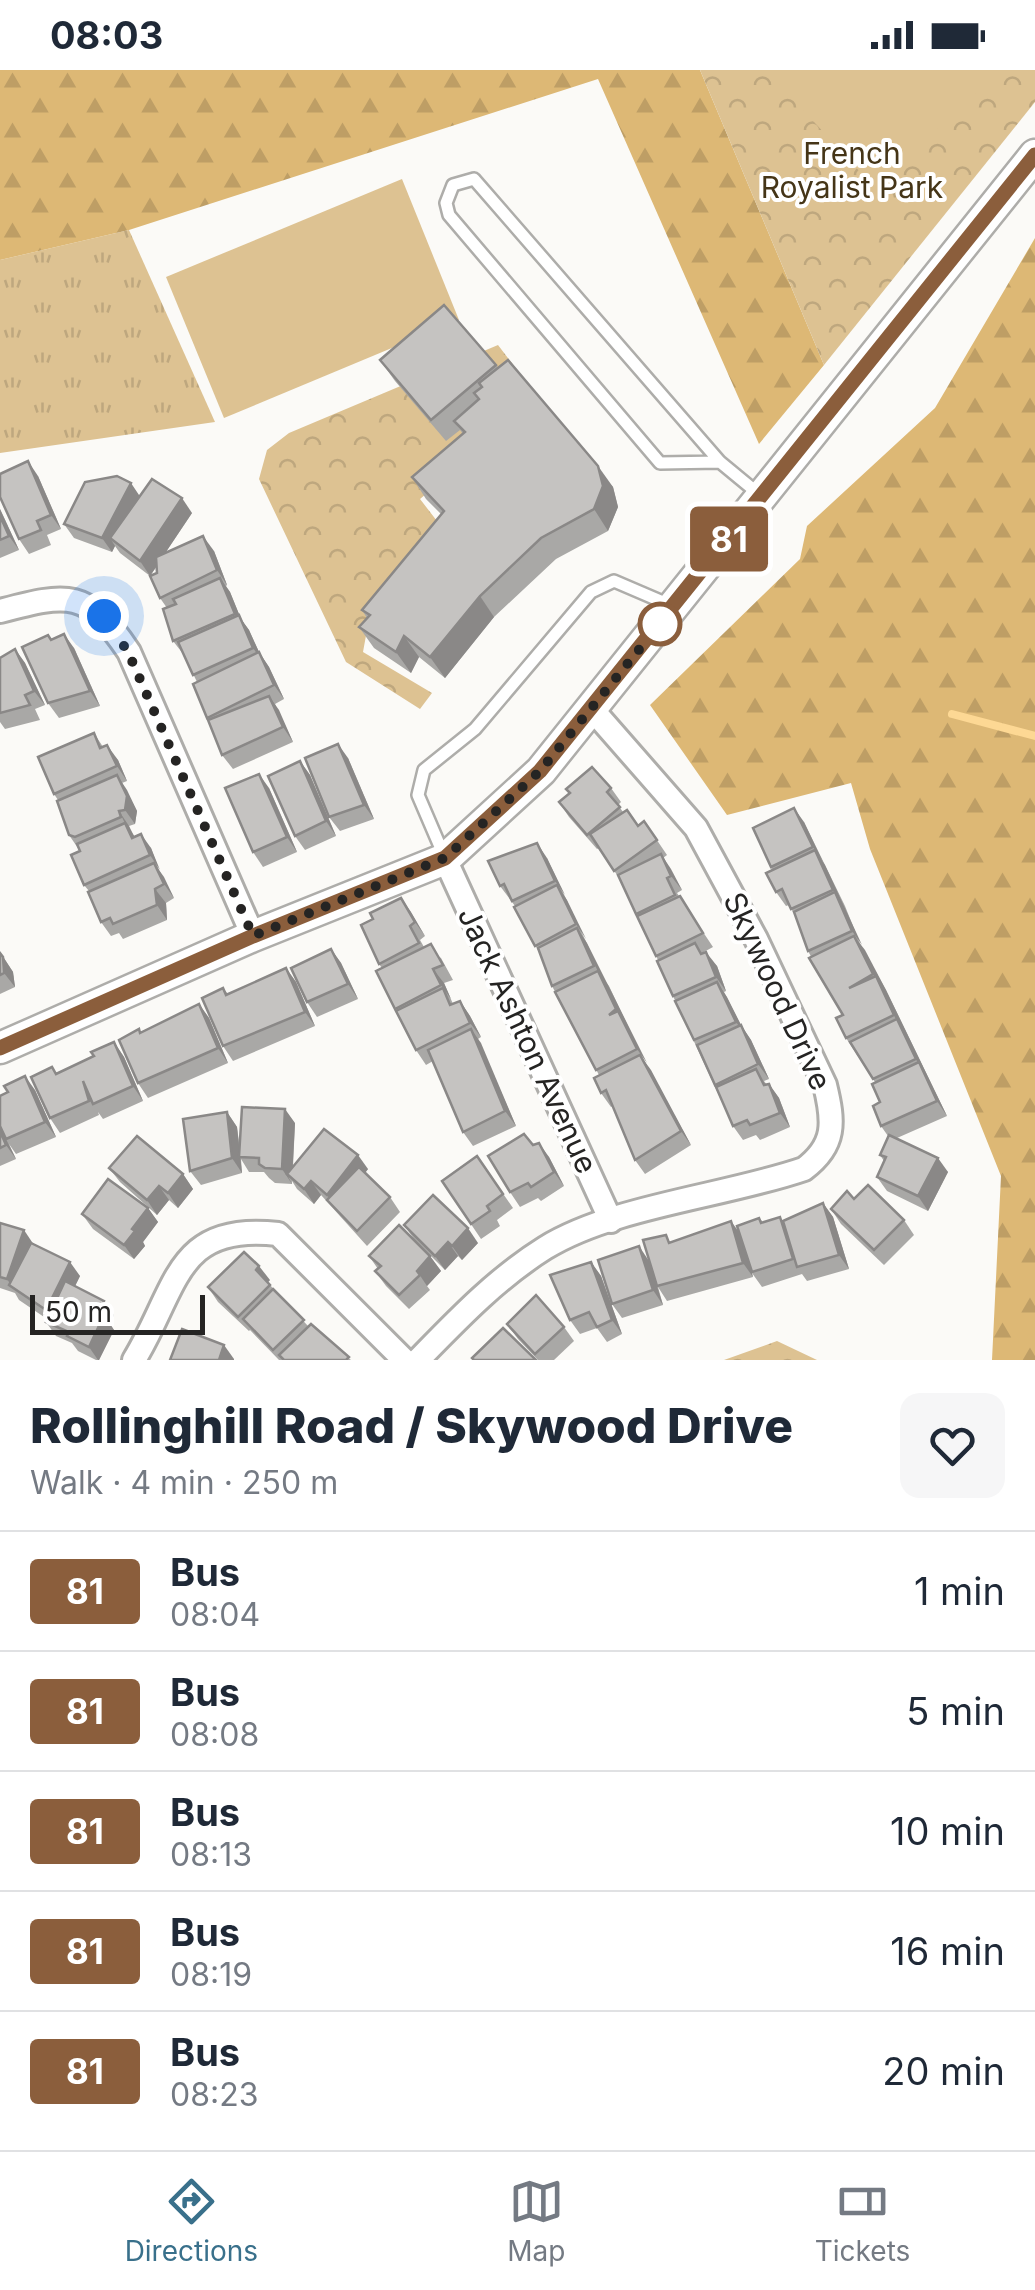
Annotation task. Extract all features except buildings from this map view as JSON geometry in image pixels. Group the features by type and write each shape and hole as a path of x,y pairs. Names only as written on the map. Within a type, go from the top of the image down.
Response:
{"street":[{"path":"0,1048 253,936 445,858 540,771 1035,155"},
{"path":"0,611 56,596 79,599 104,616 128,652 253,936"},
{"name":"Skywood Drive","path":"418,1360 474,1303 548,1246 612,1221 804,1170 822,1156 831,1138 832,1118 825,1085 720,867 696,828 591,708"},
{"name":"Jack Ashton Avenue","path":"445,858 612,1221"},
{"path":"134,1360 188,1259 216,1236 235,1231 278,1234 404,1360"}],"lane":[{"path":"720,462 660,462 449,216 446,203 454,185 474,179 720,462 763,498"},
{"path":"445,858 426,823 418,795 424,770 476,728 591,592 614,581 674,607"}],"green space":[{"path":"0,70 700,70 824,365 759,444 598,79 129,230 0,260"},
{"name":"French Royalist Park","path":"700,70 1035,70 1035,102 824,365"},
{"path":"794,70 1001,70 874,187 779,84"},
{"path":"402,179 459,320 224,418 166,277"},
{"path":"129,230 215,422 0,453 0,260"},
{"path":"1035,238 1035,1360 992,1360 1001,1176 870,849 851,783 727,815 650,705 800,559 807,526 935,408"},
{"path":"498,345 521,375 474,454 420,499 447,534 367,630 363,652 432,693 420,709 346,662 259,479 267,450 289,433"},
{"path":"777,1341 817,1360 724,1360"}],"waterway":[{"path":"952,714 1035,736"}],"bus line":[{"name":"81","path":"0,1048 253,936 445,858 540,771 1035,155"}],"route":[{"path":"104,616 128,652 253,936 445,858 540,771 660,624"}]}
